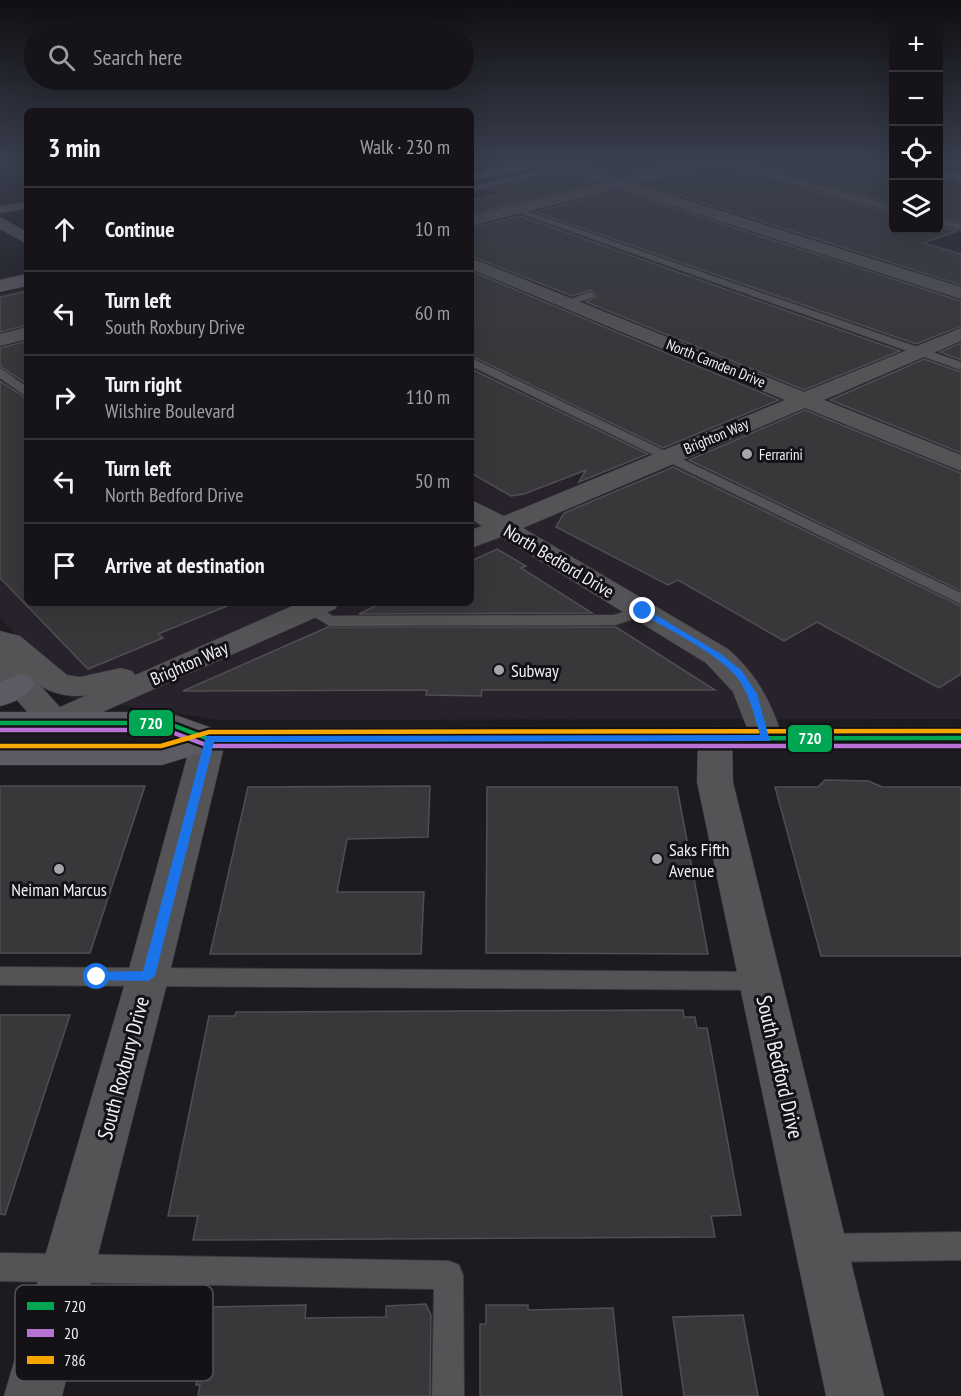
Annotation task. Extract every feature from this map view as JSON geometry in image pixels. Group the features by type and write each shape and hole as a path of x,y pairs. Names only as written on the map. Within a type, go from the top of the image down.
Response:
{"main road":[{"path":"0,286 24,281"},
{"path":"0,723 167,723 210,739"},
{"path":"0,754 162,754 210,739 961,738"}],"street":[{"path":"7,226 24,236"},
{"path":"754,226 961,293"},
{"path":"773,226 961,284"},
{"name":"North Camden Drive","path":"474,264 961,464"},
{"path":"0,340 24,334"},
{"name":"Brighton Way","path":"474,539 805,399 943,345"},
{"name":"North Bedford Drive","path":"474,510 717,656 739,673 752,694 766,738"},
{"path":"0,640 9,643 57,683 80,687 111,682 280,614 308,607"},
{"name":"Brighton Way","path":"55,722 308,607"},
{"path":"6,681 55,722"},
{"name":"South Bedford Drive","path":"715,738 715,782 855,1396"},
{"name":"South Roxbury Drive","path":"63,1285 210,739"},
{"name":"South Roxbury Drive","path":"33,1396 37,1381"}],"lane":[{"path":"571,226 943,345 961,366"},
{"path":"568,302 590,295"},
{"path":"474,363 961,599"},
{"path":"0,372 24,391"},
{"path":"308,607 330,621 615,620 643,611"},
{"path":"0,976 761,981"},
{"path":"821,1248 961,1246"},
{"path":"0,1268 450,1275 448,1396"}],"shaded area":[{"path":"474,226 889,226 889,234 943,234 943,226 961,226 961,719 221,720 70,698 0,617 0,294 24,289 24,606 474,606"}],"building":[{"path":"549,226 900,351 804,390 586,302 597,296 591,290 572,296 474,257 474,227"},
{"path":"576,226 730,226 961,301 961,326 916,344"},
{"path":"776,226 889,226 889,234 943,234 943,227 957,231 923,243 961,254 961,285"},
{"path":"474,272 779,400 663,448 474,357"},
{"path":"24,292 24,326 0,332 0,297"},
{"path":"24,342 24,382 0,366 0,348"},
{"path":"961,343 961,360 940,352"},
{"path":"924,359 961,372 961,453 830,400"},
{"path":"474,370 648,454 579,482 586,470 524,494 511,496 474,475"},
{"path":"0,381 24,397 24,603 0,578"},
{"path":"805,410 961,473 961,591 689,460"},
{"path":"673,467 961,606 961,674 939,688 817,622 784,641 678,580 668,585 556,527 564,513"},
{"path":"497,549 526,566 521,568 592,613 359,614 375,606 474,606 474,560"},
{"path":"27,606 227,606 158,634 163,638 88,669"},
{"path":"328,627 616,627 715,690 482,690 481,696 426,695 427,690 183,691"},
{"path":"825,780 869,781 882,787 961,787 961,956 821,956 775,787 818,787"},
{"name":"Neiman Marcus","path":"0,786 145,786 90,953 0,953"},
{"path":"430,786 428,837 347,839 337,892 424,892 421,954 210,954 248,787"},
{"path":"487,787 677,787 708,954 486,953"},
{"path":"683,1010 684,1017 695,1017 697,1028 707,1028 741,1215 711,1216 715,1237 193,1240 198,1216 168,1216 209,1016 235,1016 236,1012"},
{"path":"0,1015 70,1015 5,1215 0,1214"},
{"path":"426,1304 431,1315 430,1396 198,1396 200,1385 196,1385 197,1381 213,1381 213,1307 306,1305 305,1318 386,1317 386,1306"},
{"path":"486,1305 528,1305 528,1310 613,1308 622,1396 480,1396 480,1324 486,1324"},
{"path":"743,1315 758,1396 684,1396 673,1317"}],"transit line":[{"name":"720","path":"0,723 167,723 209,739 961,738"},
{"name":"20","path":"0,730 166,730 209,746 961,746"},
{"name":"786","path":"0,746 161,746 209,732 961,731"}],"place":[{"name":"Ferrarini","path":"747,454"},
{"name":"Subway","path":"499,670"},
{"name":"Saks Fifth Avenue","path":"657,859"},
{"name":"Neiman Marcus","path":"59,869"}],"route":[{"path":"97,977 148,976 210,739 766,738 752,694 739,673 717,656 643,611"}]}
